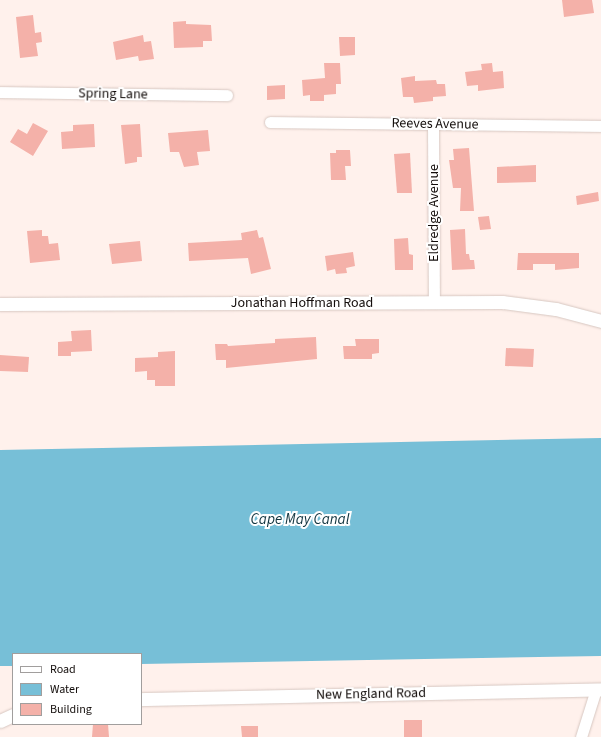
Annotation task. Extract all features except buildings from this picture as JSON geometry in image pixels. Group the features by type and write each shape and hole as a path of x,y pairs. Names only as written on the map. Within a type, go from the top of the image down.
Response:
{"street":[{"name":"Spring Lane","path":"0,92 227,95"},
{"name":"Reeves Avenue","path":"270,122 601,126"},
{"name":"Eldredge Avenue","path":"433,124 434,303"},
{"name":"Jonathan Hoffman Road","path":"0,304 434,303 475,301 529,304 601,321"},
{"name":"New England Road","path":"142,699 598,689"},
{"path":"581,737 598,689"},
{"path":"0,722 12,716"}],"water":[{"name":"Cape May Canal","path":"601,438 601,656 142,664 142,653 12,653 12,666 0,666 0,450"}]}
